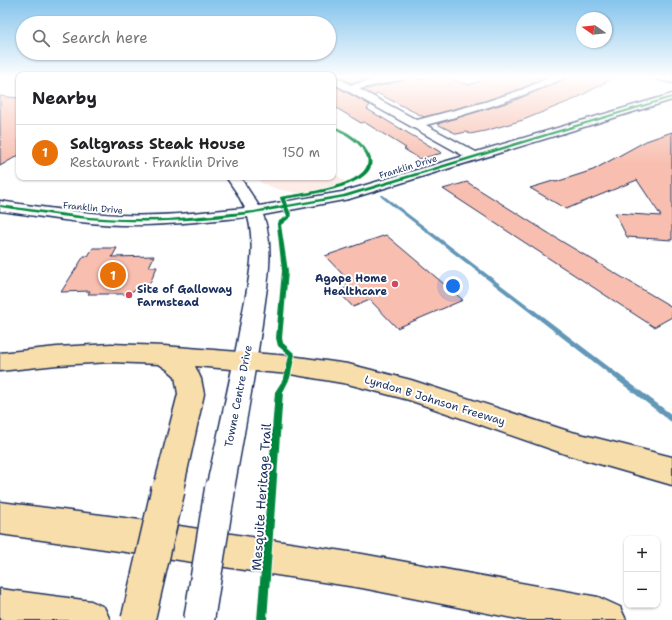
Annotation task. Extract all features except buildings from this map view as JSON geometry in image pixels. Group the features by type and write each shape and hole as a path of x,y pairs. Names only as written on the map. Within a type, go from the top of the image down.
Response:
{"main road":[{"name":"Lyndon B Johnson Freeway","path":"0,362 57,356 103,354 164,355 246,360 348,374 411,390 568,443 672,471"},
{"path":"138,620 191,394 190,378 184,367 164,355"},
{"path":"0,518 140,536 362,571 598,616 607,620"},
{"path":"0,607 91,620"}],"street":[{"path":"382,106 474,156"},
{"path":"415,124 484,106"},
{"name":"Franklin Drive","path":"0,206 89,218 120,220 168,220 254,212 344,196 645,106"},
{"name":"Towne Centre Drive","path":"199,620 220,489 246,360 259,273 260,247 258,225 254,212 241,187 235,180"}],"shaded area":[{"path":"336,174 349,185 307,195 277,189 258,180 336,180"}],"waterway":[{"path":"382,196 672,419"}],"cycle path":[{"path":"0,206 89,218 120,220 168,220 254,212 344,196 642,106"},
{"name":"Mesquite Heritage Trail","path":"262,620 279,392 287,378 292,354 280,344 279,338 285,271 279,225 290,216 282,198 319,192 338,187 355,180 365,173 370,165 369,157 365,150 350,136 336,128"}],"place":[{"name":"Saltgrass Steak House","path":"113,275"},
{"name":"Agape Home Healthcare","path":"395,284"},
{"name":"Site of Galloway Farmstead","path":"129,295"}]}
